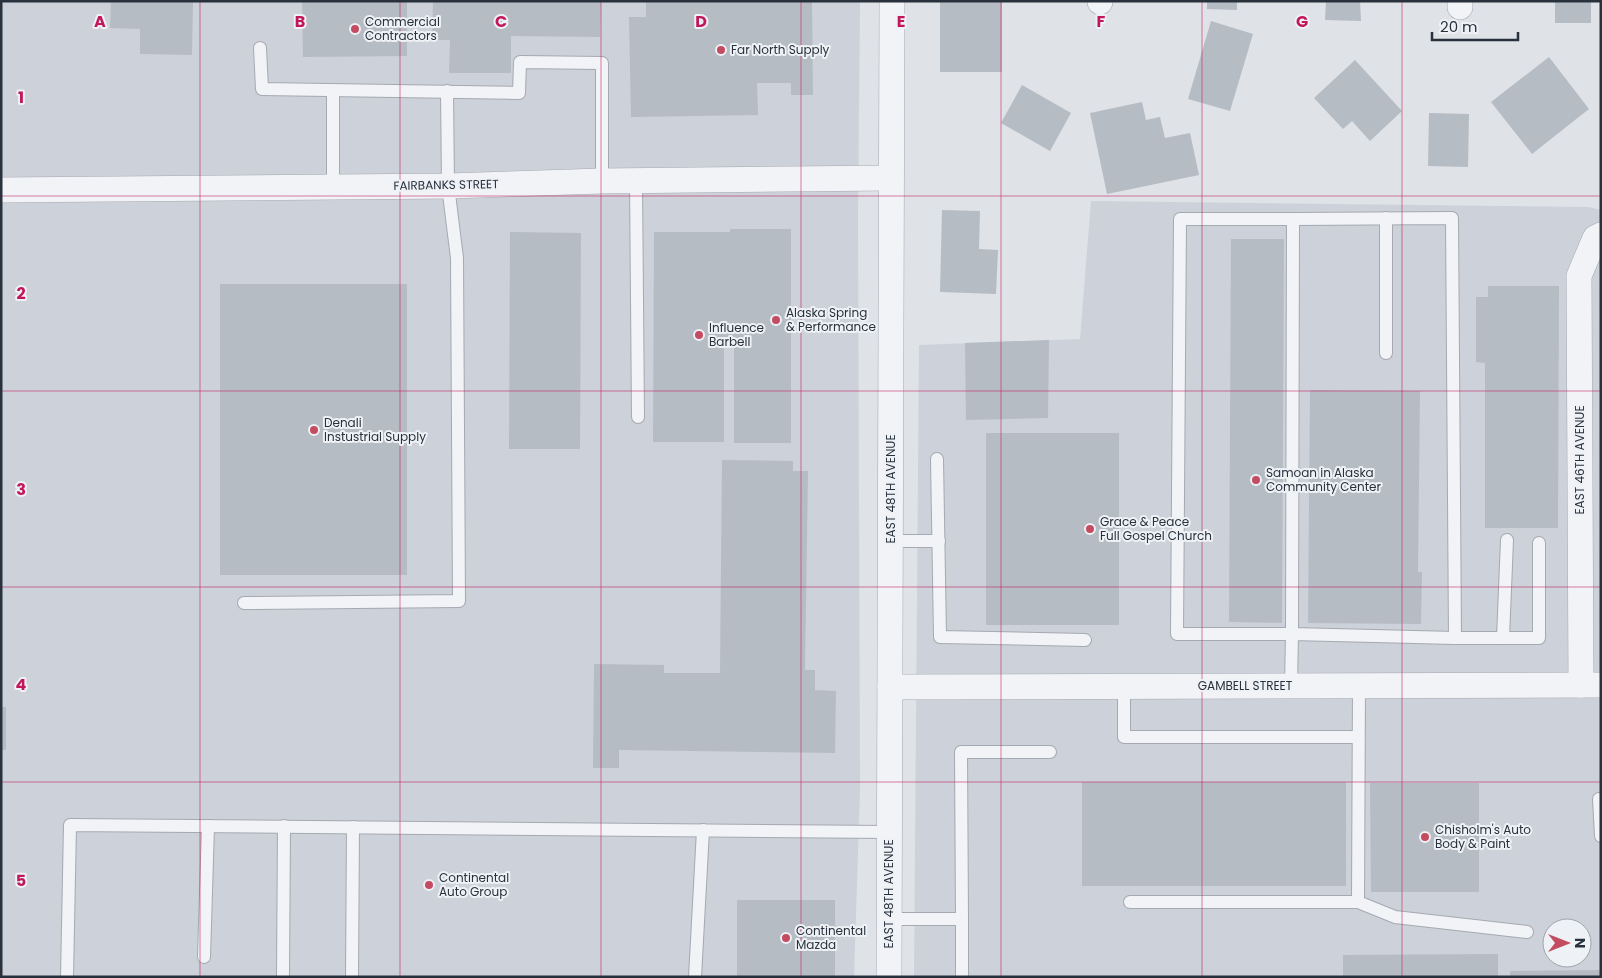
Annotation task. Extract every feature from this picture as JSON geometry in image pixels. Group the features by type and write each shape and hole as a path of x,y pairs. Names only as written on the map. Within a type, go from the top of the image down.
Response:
{"street":[{"name":"EAST 48TH AVENUE","path":"889,977 892,1"},
{"name":"FAIRBANKS STREET","path":"1,190 448,186 602,181 891,178"},
{"name":"EAST 46TH AVENUE","path":"1591,685 1579,276 1598,236"},
{"name":"GAMBELL STREET","path":"890,687 1591,685"}],"lane":[{"path":"260,48 262,89 519,93 520,62 602,64 602,181"},
{"path":"333,91 333,186"},
{"path":"244,603 459,601 457,258 448,186 448,91"},
{"path":"636,182 638,417"},
{"path":"1386,218 1386,353"},
{"path":"1455,638 1452,218 1180,219 1177,634 1292,634 1455,638 1538,638 1538,543"},
{"path":"1291,686 1293,219"},
{"path":"937,459 940,637 1085,640"},
{"path":"1503,638 1507,540"},
{"path":"890,541 939,541"},
{"path":"1358,902 1359,685"},
{"path":"1124,686 1124,738 1358,736"},
{"path":"962,977 961,752 1050,752"},
{"path":"1598,799 1601,836"},
{"path":"68,977 70,824 890,832"},
{"path":"204,957 208,826"},
{"path":"283,977 284,826"},
{"path":"352,977 353,827"},
{"path":"695,977 703,830"},
{"path":"1130,902 1358,902 1395,917 1527,932"},
{"path":"890,919 962,919"}],"shaded area":[{"path":"1,1 860,1 858,218 860,790 854,977 1,977"},
{"path":"1091,201 1588,207 1601,210 1601,977 914,977 919,345 1080,339"}],"building":[{"path":"111,1 193,1 192,55 140,54 140,29 110,28"},
{"name":"Commercial Contractors","path":"302,1 407,1 407,56 303,57"},
{"path":"433,1 601,1 600,37 511,36 511,73 449,73 450,40 432,40"},
{"name":"Far North Supply","path":"646,1 812,1 813,95 791,95 791,83 757,83 758,115 631,117 629,17 646,17"},
{"path":"940,1 1002,1 1002,72 940,72"},
{"path":"1207,1 1237,1 1237,10 1207,9"},
{"path":"1326,1 1360,1 1361,21 1325,20"},
{"path":"1555,1 1591,1 1591,23 1555,23"},
{"path":"1211,21 1253,34 1230,111 1188,99"},
{"path":"1549,57 1589,109 1532,154 1491,102"},
{"path":"1355,60 1402,111 1370,141 1352,121 1343,129 1314,98"},
{"path":"1022,85 1071,113 1050,151 1001,123"},
{"path":"1142,102 1146,120 1160,117 1165,138 1190,133 1199,175 1107,194 1090,113"},
{"path":"1429,113 1469,114 1468,167 1428,166"},
{"path":"942,210 980,211 979,249 998,250 996,294 940,292"},
{"path":"730,229 791,229 791,443 734,443 734,341 724,341 724,442 653,442 654,232 730,232"},
{"path":"510,232 581,233 580,449 509,449"},
{"path":"1231,239 1284,239 1282,623 1229,622"},
{"name":"Denali Instustrial Supply","path":"220,284 407,284 407,575 220,575"},
{"path":"1488,286 1559,286 1558,528 1485,528 1485,363 1476,362 1476,297 1488,297"},
{"path":"1049,340 1048,418 966,420 965,343"},
{"path":"1310,390 1420,391 1418,572 1422,572 1421,624 1308,623"},
{"path":"986,433 1119,433 1119,625 986,625"},
{"path":"722,460 793,461 793,471 808,471 805,670 815,670 815,690 836,691 835,753 619,750 619,768 593,768 594,664 664,665 664,673 720,673"},
{"path":"1,707 6,707 6,750 1,750"},
{"path":"1082,782 1346,782 1346,886 1082,886"},
{"name":"Chisholm's Auto Body & Paint","path":"1370,783 1479,783 1479,892 1371,892"},
{"name":"Continental Mazda","path":"737,900 835,900 835,977 737,977"},
{"path":"1498,954 1498,977 1343,977 1343,955"},
{"path":"1601,970 1601,977 1510,977 1510,971"}],"place":[{"name":"Commercial Contractors","path":"355,29"},
{"name":"Far North Supply","path":"721,50"},
{"name":"Alaska Spring & Performance","path":"776,320"},
{"name":"Influence Barbell","path":"699,335"},
{"name":"Denali Instustrial Supply","path":"314,430"},
{"name":"Samoan in Alaska Community Center","path":"1256,480"},
{"name":"Grace & Peace Full Gospel Church","path":"1090,529"},
{"name":"Chisholm's Auto Body & Paint","path":"1425,837"},
{"name":"Continental Auto Group","path":"429,885"},
{"name":"Continental Mazda","path":"786,938"}]}
